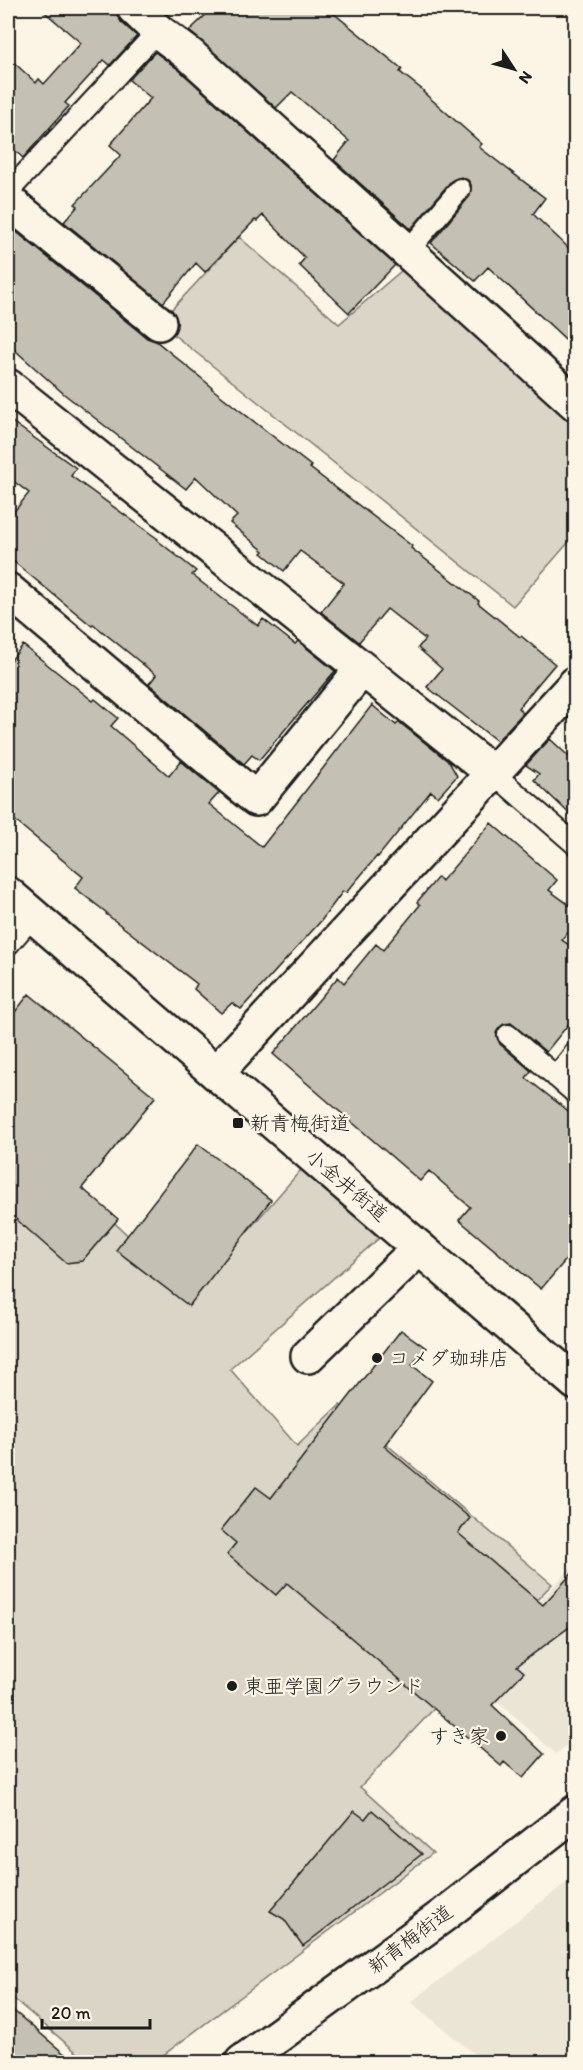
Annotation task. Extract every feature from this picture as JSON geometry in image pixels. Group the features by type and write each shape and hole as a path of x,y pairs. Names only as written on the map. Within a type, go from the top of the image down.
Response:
{"street":[{"path":"134,8 190,55 576,404"},
{"path":"8,201 159,323"},
{"path":"8,386 493,773"},
{"path":"8,590 256,799 362,669"},
{"path":"216,1073 576,683"},
{"name":"小金井街道","path":"8,894 576,1383"},
{"path":"308,1356 419,1248"},
{"name":"新青梅街道","path":"242,2062 444,1914 576,1812"}],"lane":[{"path":"8,192 158,30"},
{"path":"408,251 460,189"},
{"path":"493,773 576,845"},
{"path":"8,945 33,916"},
{"path":"508,1035 576,1094"},
{"path":"556,1077 576,1051"}],"shaded area":[{"path":"239,237 339,324 408,265 575,419 575,535 513,606 159,323"},
{"name":"東亜学園グラウンド","path":"313,1156 394,1225 230,1369 297,1446 340,1405 552,1584 360,1787 433,1853 154,2062 88,2062 8,1994 8,1207 47,1160 192,1295"},
{"path":"575,1563 575,1738 556,1754 470,1677"},
{"path":"575,1876 575,2062 484,2062 411,2002"}],"building":[{"path":"40,8 112,8 121,22 137,36 110,65 104,60 65,103 69,106 23,158 8,144 8,57 36,83 39,79 44,84 81,43"},
{"path":"213,8 327,8 402,69 400,72 482,144 479,147 545,198 533,214 576,255 576,349 488,267 475,281 431,243 470,196 471,185 468,180 461,177 451,181 411,229 334,160 349,141 292,92 276,108 189,31"},
{"path":"155,52 178,69 395,265 349,313 299,265 305,258 263,215 257,221 255,220 205,272 196,263 163,303 64,222 78,206 75,204 121,155 110,145 151,98 129,80"},
{"path":"8,225 147,338 156,341 211,388 311,466 310,468 412,546 411,548 555,664 518,708 523,713 497,741 427,687 442,669 418,648 425,639 387,609 359,642 321,612 344,583 300,551 284,571 230,523 237,516 196,477 186,489 64,394 8,344"},
{"path":"8,419 76,468 71,476 158,539 196,571 192,575 258,626 263,619 295,644 298,641 335,671 259,760 252,755 244,764 149,684 156,675 8,557 8,519 29,493 8,477"},
{"path":"23,645 118,718 111,726 169,776 181,761 219,793 209,804 262,847 372,705 396,725 399,722 449,762 457,776 438,797 431,791 378,857 346,893 343,891 321,921 241,1009 232,1003 221,1013 194,989 197,984 75,888 83,877 8,815 8,664"},
{"path":"550,739 576,763 576,820 534,780 539,774 526,765"},
{"path":"491,823 557,880 549,890 576,910 576,923 562,940 576,950 576,1015 546,1052 511,1023 504,1024 496,1033 500,1044 531,1071 526,1078 576,1117 576,1248 541,1289 459,1220 470,1207 429,1171 420,1181 273,1054 338,977 344,983 376,944 383,950 420,905 417,902 438,877 442,881"},
{"path":"29,994 155,1097 82,1188 118,1219 82,1261 66,1263 8,1212 8,1021"},
{"path":"198,1144 271,1200 189,1306 116,1250"},
{"path":"401,1330 426,1348 412,1365 432,1381 384,1446 470,1518 458,1533 543,1605 576,1569 576,1622 517,1666 524,1672 492,1705 544,1754 523,1778 504,1762 501,1766 287,1583 276,1595 227,1554 236,1543 221,1530 256,1487 271,1498"},
{"path":"372,1810 422,1854 303,1946 284,1919 270,1911 354,1811 365,1819"},
{"path":"8,2006 74,2062 8,2062"}],"place":[{"name":"新青梅街道","path":"238,1123"},
{"name":"コメダ珈琲店","path":"377,1358"},
{"name":"東亜学園グラウンド","path":"232,1686"},
{"name":"すき家","path":"501,1736"}]}
